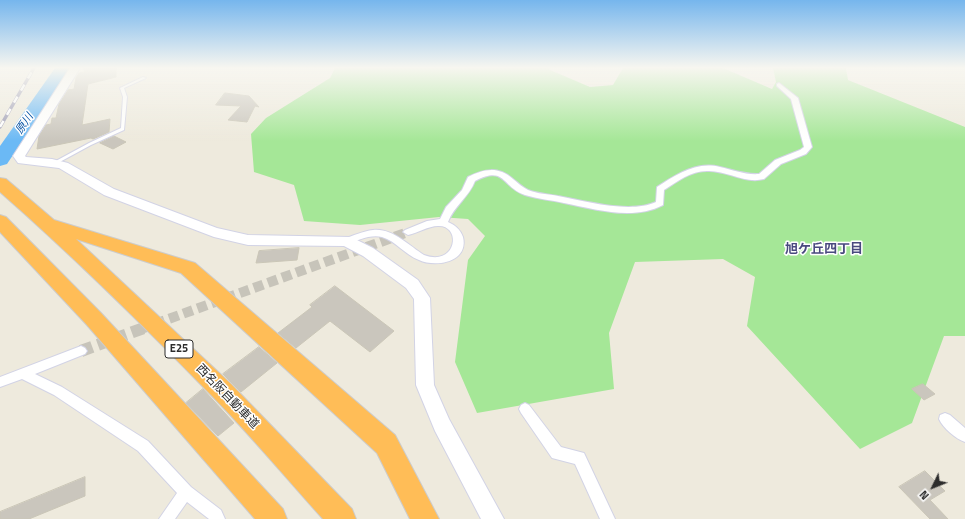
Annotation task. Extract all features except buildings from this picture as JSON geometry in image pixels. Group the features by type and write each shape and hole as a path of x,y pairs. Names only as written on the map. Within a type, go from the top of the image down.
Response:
{"highway":[{"name":"西名阪自動車道","path":"3,186 48,224 223,391 342,519"},
{"path":"0,221 94,319 273,519"},
{"path":"48,224 188,268 386,444 425,519"}],"street":[{"path":"60,92 20,156 22,160 34,163 55,163 74,170 94,185 109,192 214,232 248,240 346,241 376,233 391,238 422,259 439,261 454,254 459,246 460,240 456,230 443,223 432,224 408,232"},
{"path":"443,223 449,208 459,200 469,188 472,178 483,172 495,172 503,175 525,192 601,208 640,210 656,207 660,203 660,189 690,170 708,168 740,177 761,176 778,162 803,152 808,147 794,98 787,92"},
{"path":"346,241 368,252 412,284 422,298 425,385 442,425 493,519"},
{"path":"2,382 81,351"},
{"path":"22,374 58,391 143,446 186,492 216,514 218,519"},
{"path":"525,409 557,453 579,458 608,519"},
{"path":"945,419 965,436"},
{"path":"166,519 186,492"}],"lane":[{"path":"55,163 122,129 125,97 123,92"}],"green space":[{"path":"307,92 878,92 965,127 965,336 944,336 912,423 860,449 747,326 755,277 723,259 635,262 609,333 614,389 477,413 455,362 468,260 485,236 468,219 439,217 360,225 304,221 294,185 254,172 251,134 266,118"}],"waterway":[{"name":"原川","path":"0,160 46,92"}],"tunnel":[{"path":"141,329 408,232"},
{"path":"81,351 144,328"}],"railway":[{"path":"0,127 20,92"}],"district":[{"name":"旭ケ丘四丁目","path":"824,250"}]}
